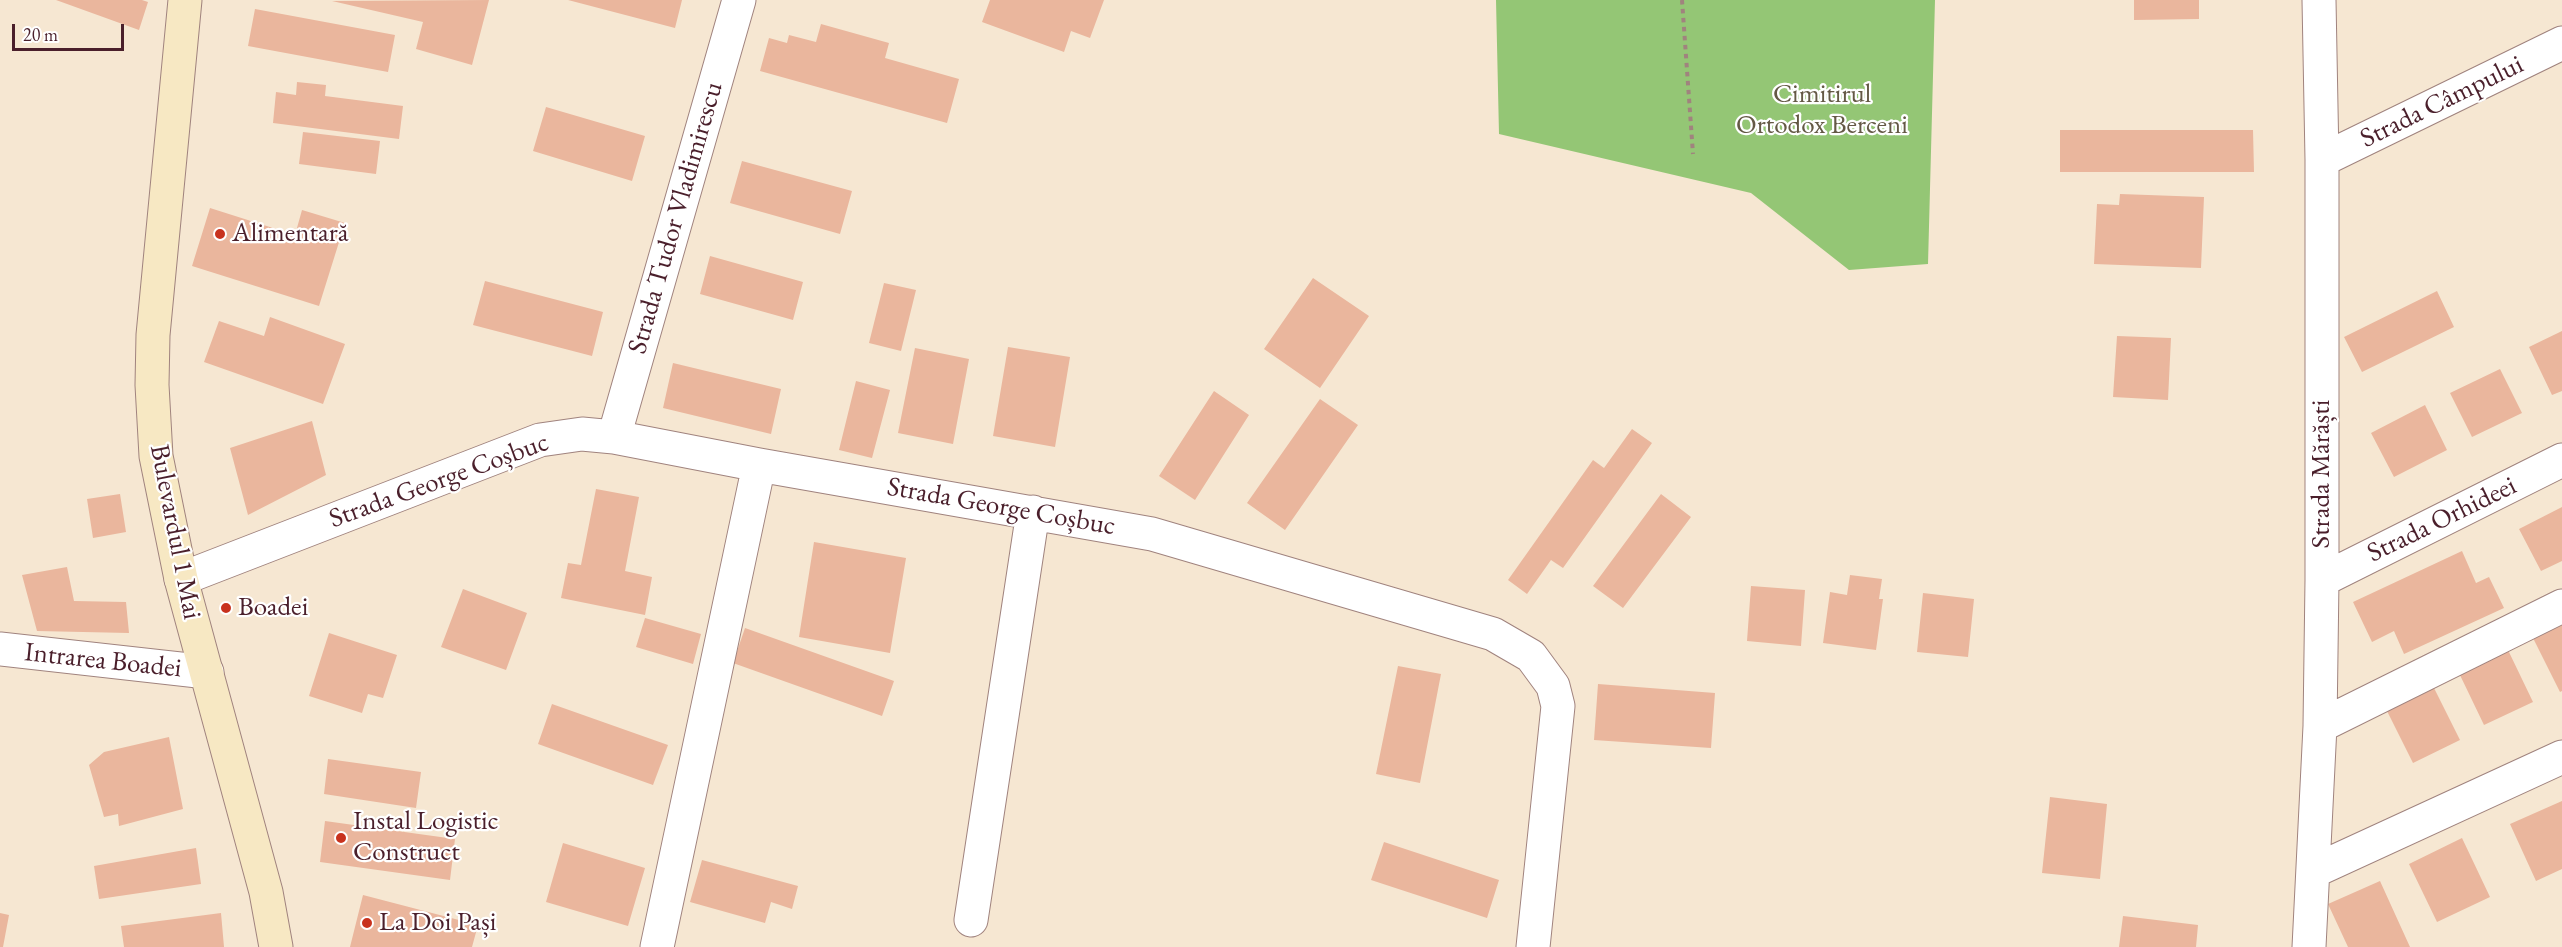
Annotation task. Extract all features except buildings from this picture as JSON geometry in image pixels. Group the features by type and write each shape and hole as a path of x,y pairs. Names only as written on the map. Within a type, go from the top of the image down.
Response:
{"main road":[{"name":"Bulevardul 1 Mai","path":"184,0 153,335 152,385 156,456 181,579 266,892 276,947"}],"street":[{"name":"Strada Tudor Vladimirescu","path":"614,437 739,0"},
{"name":"Strada Mărăști","path":"2309,947 2314,871 2322,580 2322,160 2319,0"},
{"name":"Strada Câmpului","path":"2322,160 2562,43"},
{"name":"Strada George Coșbuc","path":"181,579 540,440 582,434 614,437 1163,537 1492,634 1531,656 1553,686 1558,706 1533,947"},
{"name":"Strada Orhideei","path":"2322,580 2562,460"},
{"path":"657,947 759,465"},
{"path":"971,920 1033,512"},
{"path":"2319,726 2562,606"},
{"name":"Intrarea Boadei","path":"0,650 207,672"},
{"path":"2314,871 2562,757"}],"path":[{"path":"1682,0 1693,154"}],"green space":[{"name":"Cimitirul Ortodox Berceni","path":"1496,0 1935,0 1928,264 1849,270 1751,193 1499,134"}],"place":[{"name":"Alimentară","path":"220,234"},
{"name":"Boadei","path":"226,608"},
{"name":"Instal Logistic Construct","path":"341,838"},
{"name":"La Doi Pași","path":"367,923"}]}
